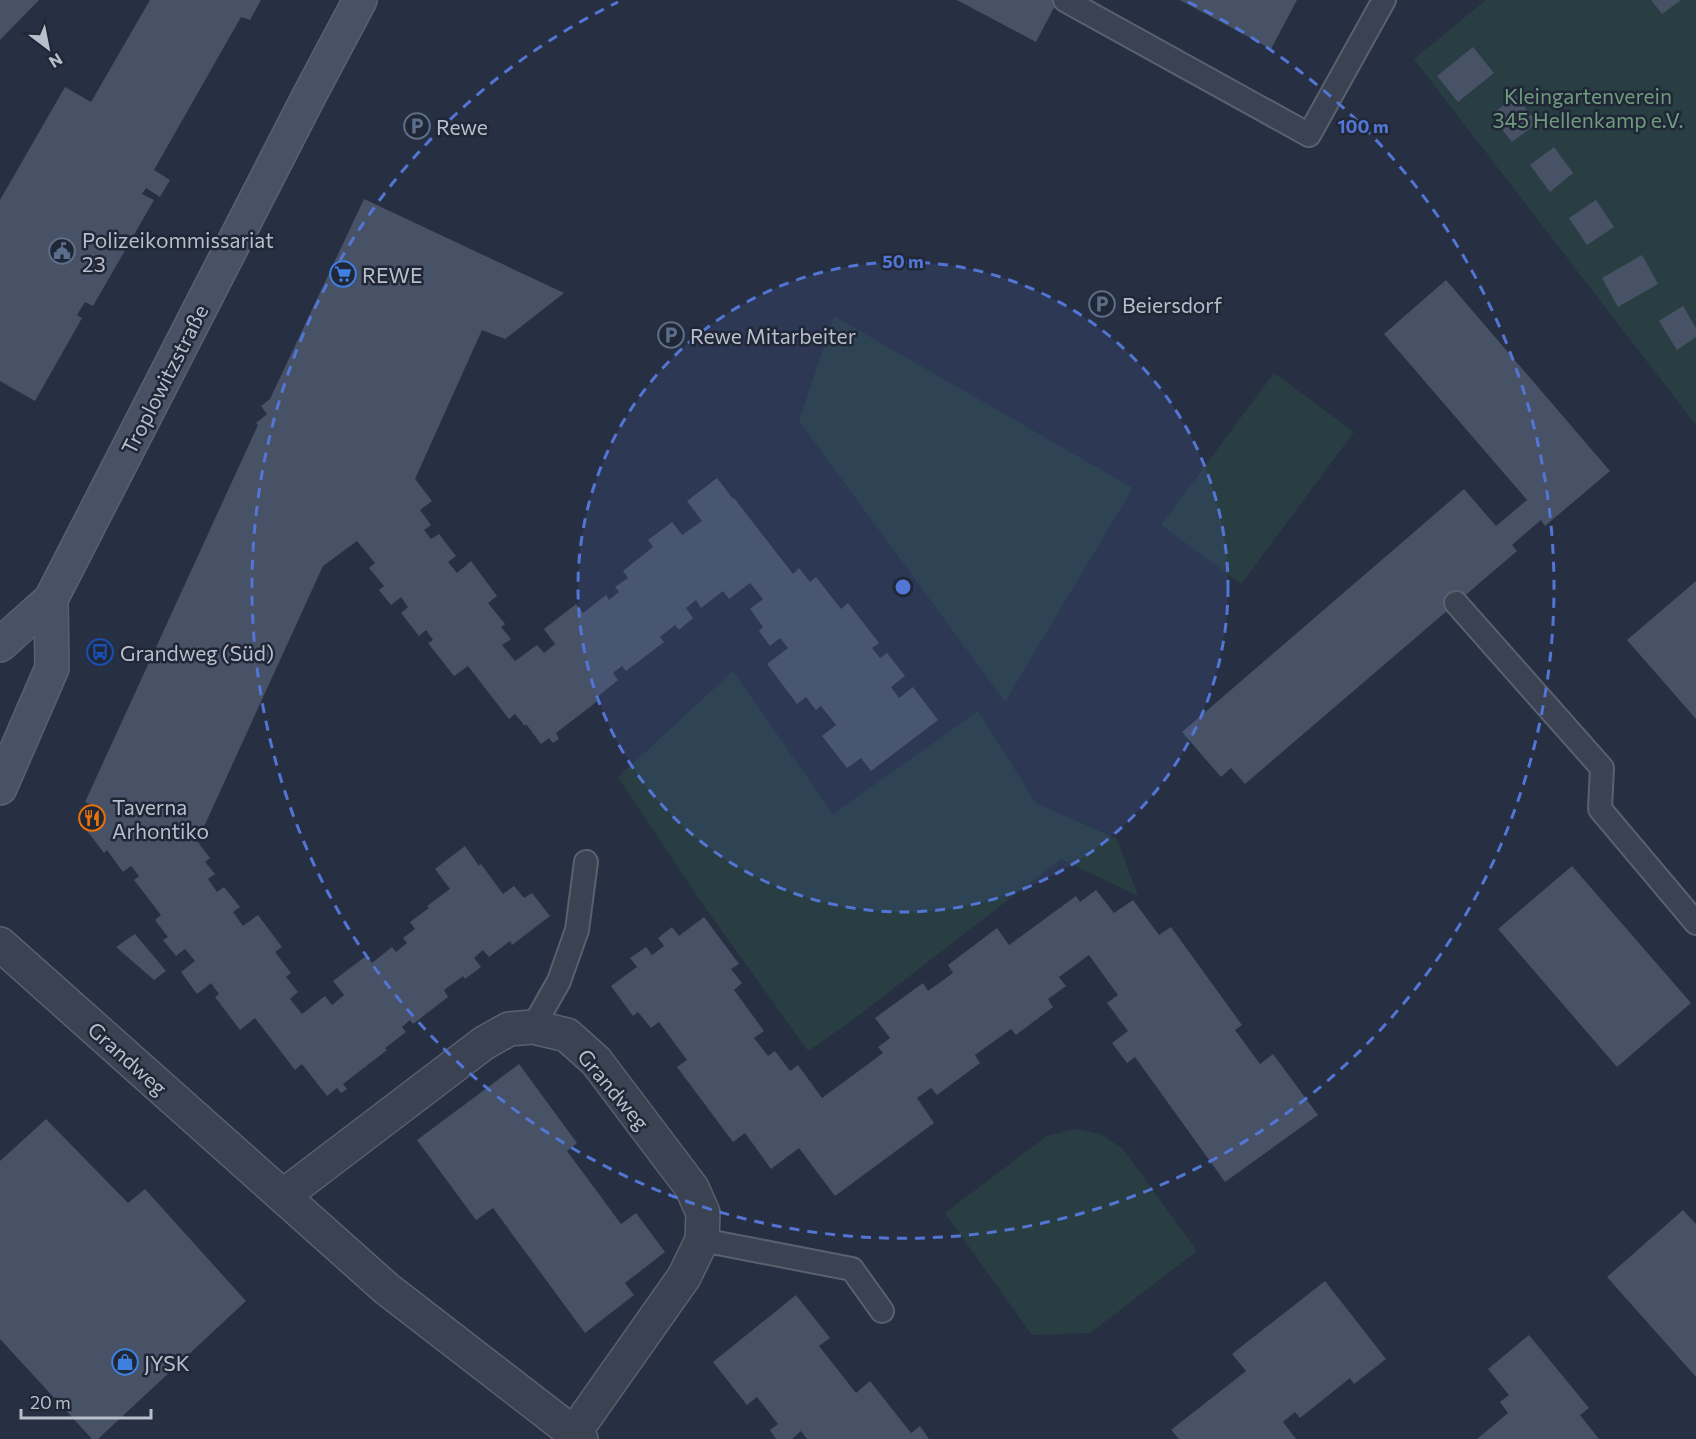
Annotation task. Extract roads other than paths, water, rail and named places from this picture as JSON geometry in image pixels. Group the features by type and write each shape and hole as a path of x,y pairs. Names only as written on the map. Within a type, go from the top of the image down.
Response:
{"street":[{"name":"Troplowitzstraße","path":"0,645 51,599 360,0"},
{"name":"Troplowitzstraße","path":"0,788 52,668 51,599"},
{"name":"Grandweg","path":"0,944 387,1289 578,1436 684,1277 702,1240 703,1213 692,1188 596,1061 567,1035 533,1027 509,1029 484,1043 283,1196"}],"lane":[{"path":"1065,0 1309,135 1384,0"},
{"path":"1456,603 1602,768 1600,809 1696,923"},
{"path":"533,1027 559,981 577,930 586,862"},
{"path":"702,1240 852,1269 882,1311"}],"place":[{"name":"Rewe","path":"417,126"},
{"name":"Polizeikommissariat 23","path":"62,251"},
{"name":"REWE","path":"343,274"},
{"name":"Beiersdorf","path":"1102,304"},
{"name":"Rewe Mitarbeiter","path":"671,335"},
{"name":"Grandweg (Süd)","path":"100,652"},
{"name":"Taverna Arhontiko","path":"92,818"},
{"name":"JYSK","path":"125,1362"}],"park label":[{"name":"Kleingartenverein 345 Hellenkamp e.V.","path":"1588,107"}]}
